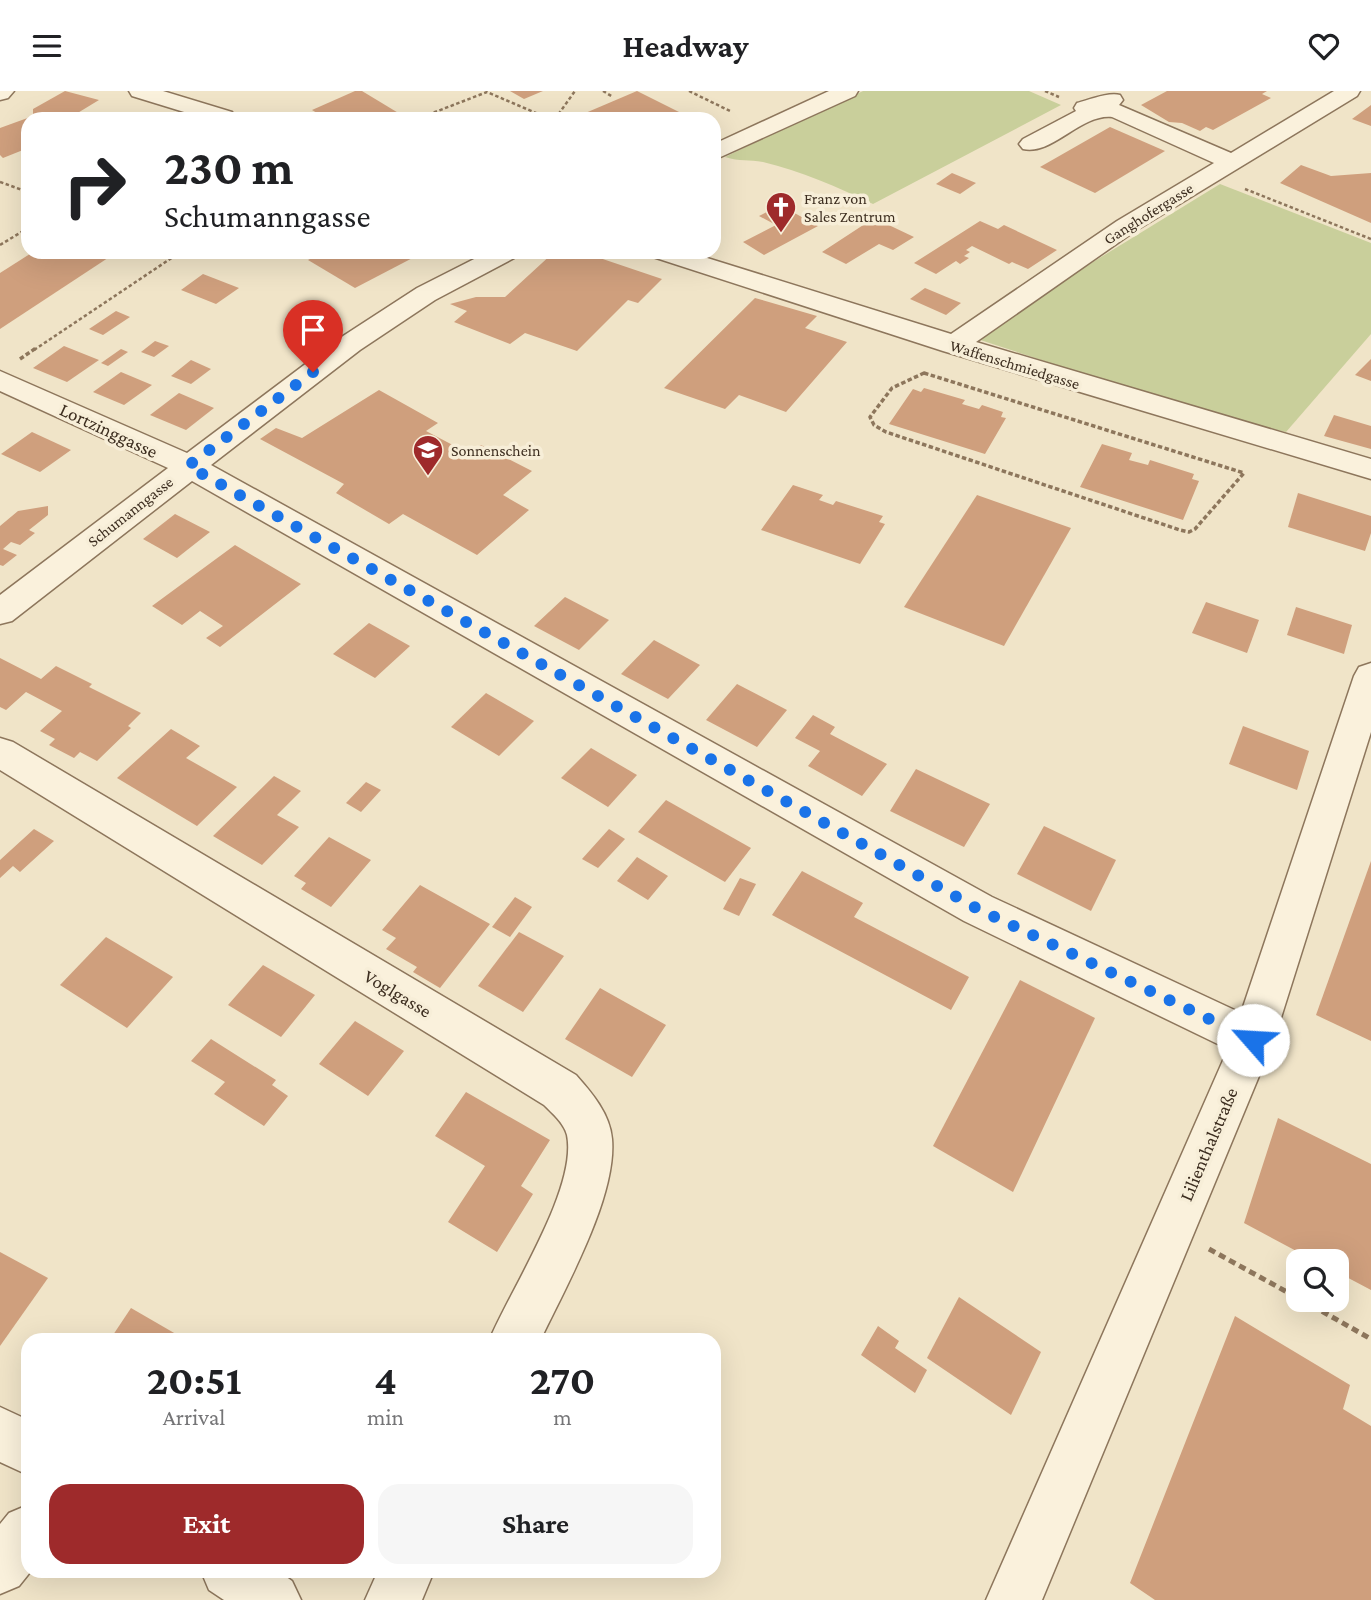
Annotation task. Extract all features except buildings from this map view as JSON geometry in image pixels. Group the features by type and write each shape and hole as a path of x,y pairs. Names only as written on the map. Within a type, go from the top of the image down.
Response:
{"street":[{"path":"140,91 208,112"},
{"path":"721,150 847,91"},
{"path":"1031,144 1090,108 1128,91"},
{"name":"Ganghofergasse","path":"953,345 1126,226 1349,91"},
{"path":"1090,108 1115,111 1232,162"},
{"name":"Schumanngasse","path":"0,612 188,466 389,317 426,294 494,259"},
{"name":"Waffenschmiedgasse","path":"684,259 953,345 1371,469"},
{"name":"Lortzinggasse","path":"6,373 188,466 978,909 1253,1040"},
{"name":"Lilienthalstraße","path":"1014,1600 1253,1040 1371,675"},
{"name":"Voglgasse","path":"0,752 560,1090 582,1113 590,1138 590,1163 582,1194 518,1333"},
{"path":"0,1433 21,1445"},
{"path":"0,1567 21,1541"},
{"path":"239,1578 273,1600"},
{"path":"393,1600 404,1578"}],"path":[{"path":"560,112 575,91"},
{"path":"603,91 613,97"},
{"path":"689,91 765,129"},
{"path":"435,112 487,92 531,112"},
{"path":"1210,175 1371,239"},
{"path":"0,182 21,190"},
{"path":"0,245 21,232"},
{"path":"6,373 170,259"},
{"path":"924,373 1014,401 1244,473 1195,529 1189,532 1180,530 886,432 874,425 870,417 892,389 924,373"},
{"path":"1171,1229 1286,1291"},
{"path":"1323,1312 1371,1339"}],"green space":[{"path":"863,91 1029,91 1061,105 873,204 791,170 763,162 725,157"},
{"path":"1220,184 1371,243 1371,334 1286,432 1210,415 971,337"}],"place":[{"name":"Franz von Sales Zentrum","path":"781,234"},
{"name":"Sonnenschein","path":"428,477"}],"route":[{"path":"313,372 188,466 978,909 1253,1040"}]}
